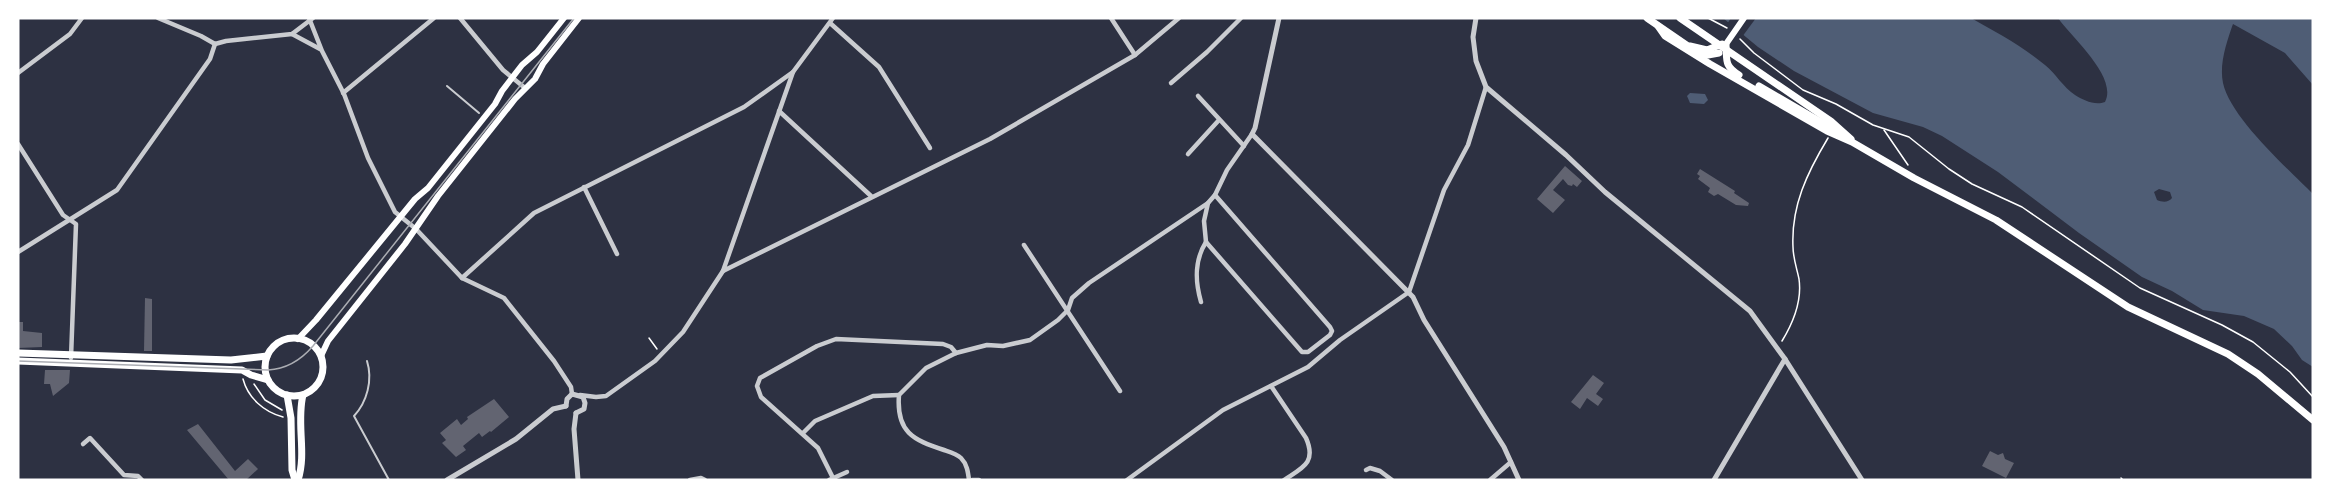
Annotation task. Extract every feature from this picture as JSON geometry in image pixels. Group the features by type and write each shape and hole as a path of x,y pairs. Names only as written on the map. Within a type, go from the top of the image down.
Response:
{"main road":[{"path":"298,339 400,217 428,188 495,104 522,65 537,52 564,18"},
{"path":"321,356 328,340 416,229 438,196 525,88 535,79 543,64 579,18"},
{"path":"1647,18 1702,54 1719,53"},
{"path":"1680,18 1832,122 1860,147"},
{"path":"1727,73 1719,63 1719,53 1744,18"},
{"path":"1658,26 1665,36 1710,64 1827,131 1860,147"},
{"path":"1688,45 1711,49 1726,44"},
{"path":"1726,44 1725,60 1732,71 1914,178 1996,220 2128,307 2236,358 2313,420"},
{"path":"287,339 298,339 313,345 321,356 323,369 319,382 303,395 286,395 274,388 268,380 265,368 267,356 278,343 287,339"},
{"path":"18,353 71,359 242,370 268,380"},
{"path":"18,362 71,359 231,360 267,356"},
{"path":"286,395 291,418 292,470 297,480"},
{"path":"297,480 301,470 299,418 303,395"}],"street":[{"path":"18,73 69,34 82,18"},
{"path":"158,18 215,44 292,34 312,43 322,51"},
{"path":"343,93 434,18"},
{"path":"460,18 503,70 525,88"},
{"path":"1111,18 1136,55"},
{"path":"723,271 870,196 990,139 1136,55 1179,18"},
{"path":"1171,83 1241,18"},
{"path":"803,433 815,420 873,396 899,395 926,368 956,353 987,345 1003,346 1027,341 1050,327 1068,310 1072,298 1089,283 1208,203 1255,128 1279,18"},
{"path":"1476,18 1473,37 1476,61 1486,87 1566,155 1614,200 1750,311 1785,358 1862,480"},
{"path":"292,34 310,19 376,176 391,206 462,278 504,298 554,361 573,394"},
{"path":"576,414 566,406 567,399 573,394 596,398 610,394 661,355 683,332 723,271 793,72 832,20 879,67 930,148"},
{"path":"18,252 71,220 121,185 210,59 215,44"},
{"path":"462,278 534,213 744,107 793,72"},
{"path":"1127,480 1223,411 1308,367 1340,340 1409,292 1444,190 1468,145 1486,87"},
{"path":"1198,96 1244,146"},
{"path":"779,111 870,196"},
{"path":"1188,154 1220,120"},
{"path":"1252,134 1409,292 1424,320 1504,447 1519,480"},
{"path":"19,148 63,215 76,224 71,359"},
{"path":"585,187 617,254"},
{"path":"1208,203 1204,221 1206,242 1302,351 1308,352 1332,331 1215,195"},
{"path":"1201,302 1196,270 1199,253 1206,242"},
{"path":"1024,245 1120,391"},
{"path":"847,472 831,479 818,448 761,397 757,386 760,378 817,346 837,339 943,344 951,347 956,353"},
{"path":"1714,480 1785,358"},
{"path":"1271,386 1311,448 1310,458 1305,465 1284,480"},
{"path":"576,414 585,406 585,400 580,395"},
{"path":"899,395 901,417 908,433 916,440 959,456 967,467 971,480 979,480"},
{"path":"447,480 516,439 553,410 566,406"},
{"path":"576,414 574,429 578,480"},
{"path":"83,444 90,438 124,475 138,476 142,480"},
{"path":"1490,480 1511,462"},
{"path":"1366,470 1370,468 1380,471 1392,480"},
{"path":"690,480 701,478 705,480"}],"lane":[{"path":"447,86 479,113"},
{"path":"368,361 369,386 354,416 389,480"}],"path":[{"path":"1708,18 1728,29"},
{"path":"1733,33 1754,53 1803,90 1836,104 1883,129 1909,137 1956,174 2022,207 2140,288 2222,325 2253,342 2290,372 2313,397"},
{"path":"1883,129 1910,169"},
{"path":"1780,343 1798,307 1800,282 1793,248 1794,215 1800,191 1812,164 1830,135"},
{"path":"649,338 661,355"},
{"path":"243,377 246,388 258,404 275,415 287,418 285,412 262,397 253,381"}],"water":[{"path":"1723,18 1971,18 2036,58 2075,95 2097,103 2105,102 2107,92 2100,70 2058,18 2313,18 2313,85 2285,53 2233,24 2224,53 2222,76 2228,97 2236,111 2261,142 2313,194 2313,367 2302,360 2292,346 2274,329 2244,316 2203,310 2172,291 2142,277 1998,172 1942,136 1923,127 1873,113 1794,71 1758,47","holes":["2159,189 2170,192 2172,198 2165,202 2157,200 2154,192"]},
{"path":"1690,93 1705,94 1708,100 1704,104 1690,103 1687,96"}],"pier":[{"path":"1731,18 1756,18 1742,37 1727,24"}],"building":[{"path":"1565,166 1582,181 1577,187 1573,184 1568,185 1563,179 1553,190 1565,200 1553,213 1537,199"},
{"path":"1700,169 1735,191 1734,193 1749,203 1748,206 1736,205 1718,194 1714,196 1708,192 1710,188 1698,179 1700,176 1697,174"},
{"path":"145,298 152,299 152,351 144,351"},
{"path":"18,322 23,322 23,331 42,333 42,347 18,348"},
{"path":"45,370 70,370 69,383 53,396 50,384 44,384"},
{"path":"1593,375 1604,383 1596,394 1603,399 1598,406 1587,398 1580,409 1571,402"},
{"path":"494,399 509,417 482,437 479,433 463,446 466,450 456,457 442,443 446,440 440,433 457,419 461,425 468,419 467,417"},
{"path":"198,424 235,471 248,459 258,469 246,480 229,480 187,430"},
{"path":"1990,451 1998,455 2003,453 2005,459 2014,463 2006,478 1982,466"}],"tram line":[{"path":"18,361 268,370 293,363 313,346 574,18"}]}
